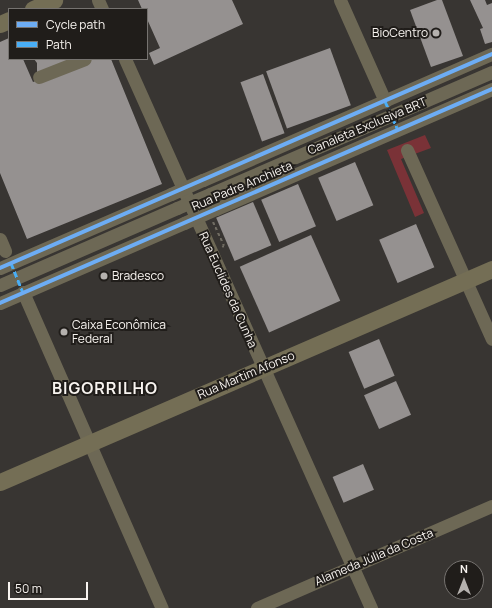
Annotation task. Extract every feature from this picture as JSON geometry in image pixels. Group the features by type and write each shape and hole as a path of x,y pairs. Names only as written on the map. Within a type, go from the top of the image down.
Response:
{"main road":[{"path":"35,8 54,0"},
{"name":"Rua Martim Afonso","path":"0,482 492,269"}],"street":[{"path":"340,0 385,101"},
{"name":"Rua Padre Anchieta","path":"0,268 492,54"},
{"path":"39,77 82,60"},
{"name":"Rua Euclides da Cunha","path":"124,60 371,608"},
{"name":"Canaleta Exclusiva BRT","path":"0,285 492,72"},
{"name":"Rua Padre Anchieta","path":"0,303 492,89"},
{"path":"407,150 492,340"},
{"path":"245,162 258,190"},
{"path":"24,292 162,608"},
{"name":"Alameda Júlia da Costa","path":"257,608 492,506"}],"shaded area":[{"path":"425,135 431,148 401,159 424,213 415,217 387,150"}],"building":[{"path":"138,0 232,0 243,24 154,65 149,53 160,48 148,21 148,8 142,8"},
{"name":"BioCentro","path":"437,0 442,0 463,56 431,67 410,10"},
{"path":"470,0 485,0 487,5 492,3 492,42 485,44 480,29 483,28"},
{"path":"8,38 8,60 23,60 33,82 88,60 111,60 162,184 27,239 0,173 0,42"},
{"path":"330,48 351,105 287,129 266,71"},
{"path":"35,60 71,60 37,76 37,63"},
{"path":"263,74 285,133 262,141 240,82"},
{"path":"355,162 373,205 337,221 318,178"},
{"path":"298,184 316,226 279,242 261,200"},
{"path":"253,202 271,245 235,261 216,218"},
{"path":"416,224 434,267 398,283 379,240"},
{"path":"311,235 340,301 269,333 240,267"},
{"path":"379,339 395,376 364,389 349,352"},
{"path":"396,381 411,415 379,429 364,395"},
{"path":"363,464 374,490 344,503 333,477"}],"marked path":[{"path":"385,101 398,130"},
{"path":"11,263 23,292"}],"cycle path":[{"path":"0,268 492,54"},
{"path":"0,303 492,89"}],"place":[{"name":"BioCentro","path":"436,33"},
{"name":"Bradesco","path":"104,276"},
{"name":"Caixa Econômica Federal","path":"64,332"}],"district":[{"name":"BIGORRILHO","path":"105,388"}]}
